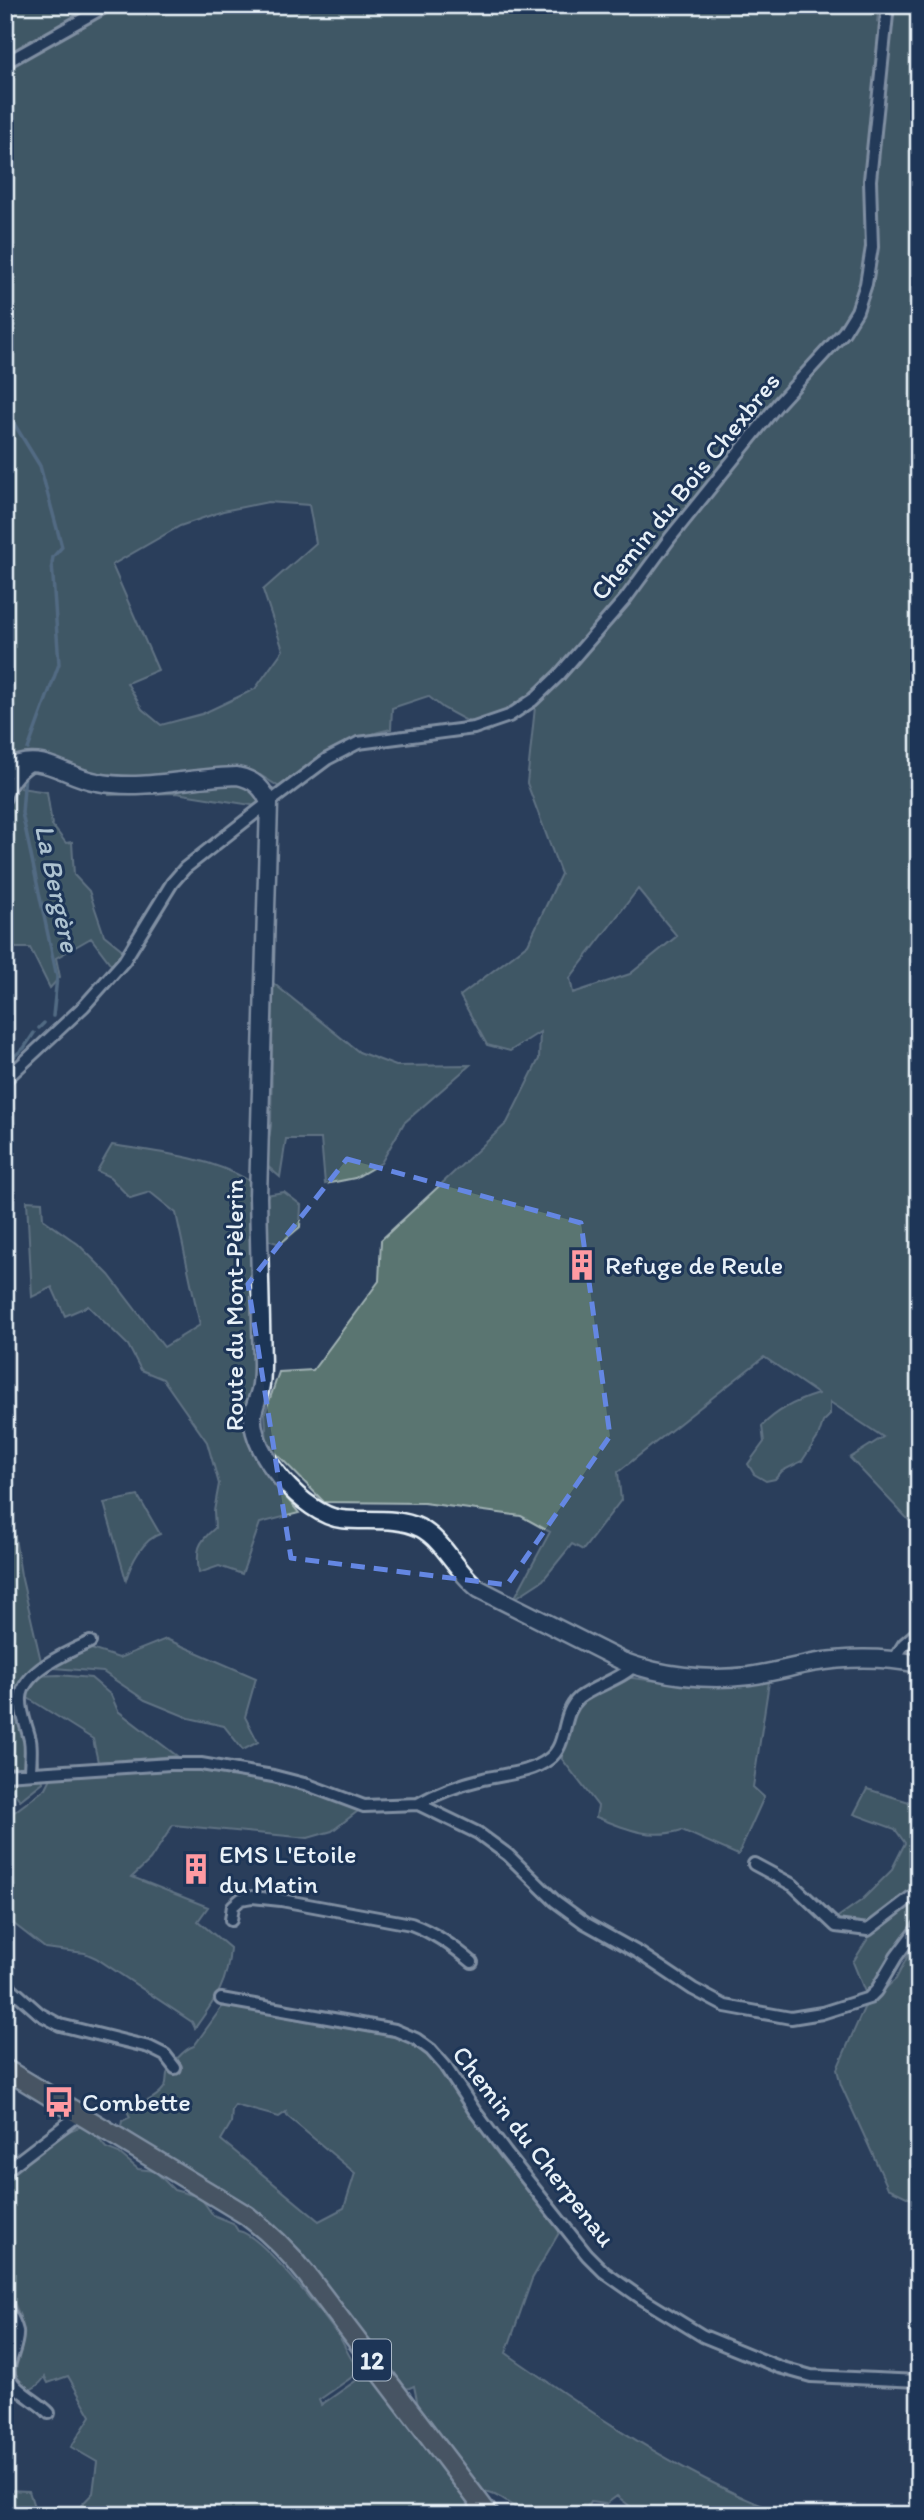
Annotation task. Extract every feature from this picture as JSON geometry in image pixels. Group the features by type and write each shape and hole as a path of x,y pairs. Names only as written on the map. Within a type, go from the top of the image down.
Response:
{"main road":[{"name":"12","path":"5,2069 246,2215 278,2240 323,2295 489,2515"}],"street":[{"path":"5,63 108,5"},
{"name":"Chemin du Bois Chexbres","path":"5,1080 83,1006 124,961 172,883 185,868 327,759 358,743 474,728 509,716 533,700 603,627 670,538 778,404 844,332 859,304 870,266 872,247 870,180 888,5"},
{"path":"5,770 21,762 35,761 77,778 112,784 167,783 237,776 254,781 265,793 269,803"},
{"path":"5,798 17,774 35,761"},
{"name":"Route du Mont-Pèlerin","path":"269,803 258,1197 262,1364 260,1389 253,1416 256,1440 274,1469 318,1512 340,1519 406,1523 421,1529 434,1538 463,1576 479,1589 559,1631 634,1665 671,1674 724,1677 757,1675 834,1660 894,1660 919,1664"},
{"path":"894,1660 904,1644 919,1632"},
{"path":"30,1773 31,1743 21,1698 24,1684 34,1673 90,1642"},
{"path":"5,1775 201,1764 308,1785 364,1806 418,1804 482,1779 534,1767 549,1759 560,1748 569,1710 576,1701 634,1665"},
{"path":"418,1804 478,1833 508,1855 555,1901 585,1923 725,2006 791,2018 822,2014 869,1998 919,1926"},
{"path":"754,1864 793,1885 836,1926 867,1930 919,1891"},
{"path":"231,1920 233,1906 241,1899 252,1897 281,1900 411,1924 430,1931 472,1962"},
{"path":"5,1983 40,2014 60,2025 149,2047 165,2055 175,2068"},
{"name":"Chemin du Cherpenau","path":"221,1999 395,2030 416,2039 431,2050 445,2066 474,2110 587,2255 604,2272 703,2336 779,2367 811,2376 919,2382"},
{"path":"6,2170 80,2115"},
{"path":"5,2305 9,2321 17,2333 8,2372 12,2384 41,2403 49,2413"}],"highlighted area":[{"path":"347,1159 581,1223 610,1436 507,1585 291,1558 248,1284"}],"green space":[{"path":"5,5 879,5 877,22 886,5 919,5 919,1531 850,1458 883,1437 830,1402 830,1415 823,1422 818,1437 802,1461 782,1471 775,1479 766,1481 754,1474 748,1464 764,1442 762,1426 788,1407 818,1394 764,1357 618,1472 621,1500 583,1550 572,1544 543,1580 514,1599 550,1532 521,1516 424,1503 324,1502 267,1444 265,1413 279,1372 313,1370 379,1281 381,1240 507,1123 539,1059 540,1032 510,1051 487,1045 460,996 528,944 561,874 527,783 535,707 529,707 487,732 443,708 428,696 392,708 391,729 346,744 281,788 260,775 225,768 229,777 261,797 257,806 176,793 109,795 107,777 26,759 20,788 47,792 52,825 66,843 72,842 74,875 89,891 104,935 125,952 113,967 91,938 56,958 60,977 50,988 30,948 10,948 5,951","holes":["268,502 309,505 316,543 263,590 283,650 255,689 202,714 161,725 142,709 127,683 158,670 112,565 180,526 223,511","638,889 677,936 630,974 573,993 570,978"]},
{"path":"273,983 359,1052 396,1066 470,1065 404,1123 381,1163 355,1178 325,1184 321,1139 286,1139 280,1177 265,1164 271,1126"},
{"path":"112,1145 200,1161 250,1181 254,1250 255,1389 244,1425 250,1447 262,1467 299,1513 260,1523 242,1574 219,1566 199,1573 199,1548 204,1538 215,1528 214,1511 219,1484 207,1442 163,1379 141,1370 128,1345 88,1306 65,1316 52,1287 32,1297 27,1201 42,1202 43,1219 78,1244 109,1275 164,1347 200,1325 176,1213 150,1192 130,1198 110,1177 97,1171"},
{"path":"284,1192 301,1205 300,1227 280,1244 267,1240 265,1195"},
{"path":"5,1475 9,1484 8,1494 21,1575 41,1661 25,1674 15,1700 36,1752 43,1782 20,1800 9,1786 5,1787"},
{"path":"138,1496 160,1534 143,1546 134,1559 126,1580 104,1503"},
{"path":"166,1639 256,1678 245,1717 258,1742 243,1750 224,1726 189,1718 145,1700 103,1672 54,1668 85,1647 119,1658"},
{"path":"36,1676 91,1678 111,1695 118,1711 177,1756 98,1762 93,1739 28,1698 28,1685"},
{"path":"625,1677 697,1684 769,1682 753,1787 764,1797 738,1855 682,1830 648,1833 596,1817 598,1806 562,1759 565,1741 578,1706 595,1692"},
{"path":"163,1768 237,1774 275,1781 308,1790 358,1811 332,1831 308,1838 173,1825 150,1860 132,1877 208,1907 198,1921 230,1948 219,1991 195,2028 192,2022 96,1958 85,1953 45,1948 5,1917 5,1819 46,1788 52,1776"},
{"path":"867,1789 919,1805 919,1887 867,1926 839,1925 835,1919 862,1900 891,1871 905,1843 895,1829 854,1814"},
{"path":"919,1896 919,1922 881,1978 865,1992 853,1962 869,1937"},
{"path":"919,1934 919,2203 888,2188 841,2085 837,2069 864,2008 896,1979"},
{"path":"230,2004 383,2032 412,2043 430,2056 560,2231 532,2279 506,2353 653,2450 736,2494 789,2515 641,2515 617,2496 606,2504 590,2502 587,2507 592,2515 538,2516 524,2512 492,2494 477,2492 419,2410 414,2386 407,2389 302,2254 274,2225 148,2145 133,2143 121,2126 122,2121 130,2117 127,2111 153,2098 162,2090 171,2066 194,2046 222,2007","holes":["235,2105 279,2117 286,2112 287,2116 355,2173 344,2208 319,2221 221,2140 231,2123"]},
{"path":"88,2126 106,2148 119,2153 138,2169 155,2171 174,2190 200,2197 213,2215 233,2223 238,2231 261,2245 321,2312 356,2366 352,2377 319,2400 321,2405 357,2380 373,2373 483,2515 72,2515 93,2493 97,2462 71,2447 91,2416 68,2376 48,2383 45,2377 27,2391 16,2390 5,2384 5,2332 12,2330 21,2337 20,2316 5,2283 5,2184 40,2150 61,2135"},
{"path":"5,2490 29,2491 35,2510 43,2515 5,2515"}],"waterway":[{"name":"La Bergère","path":"5,409 40,466 62,547 53,557 52,563 59,664 28,749"},
{"name":"La Bergère","path":"25,774 22,813 57,977 53,1016"},
{"name":"La Bergère","path":"39,1028 44,1023"},
{"name":"La Bergère","path":"5,1064 24,1048 34,1033"}],"place":[{"name":"Refuge de Reule","path":"582,1265"},
{"name":"EMS L'Etoile du Matin","path":"196,1869"},
{"name":"Combette","path":"59,2102"}]}
